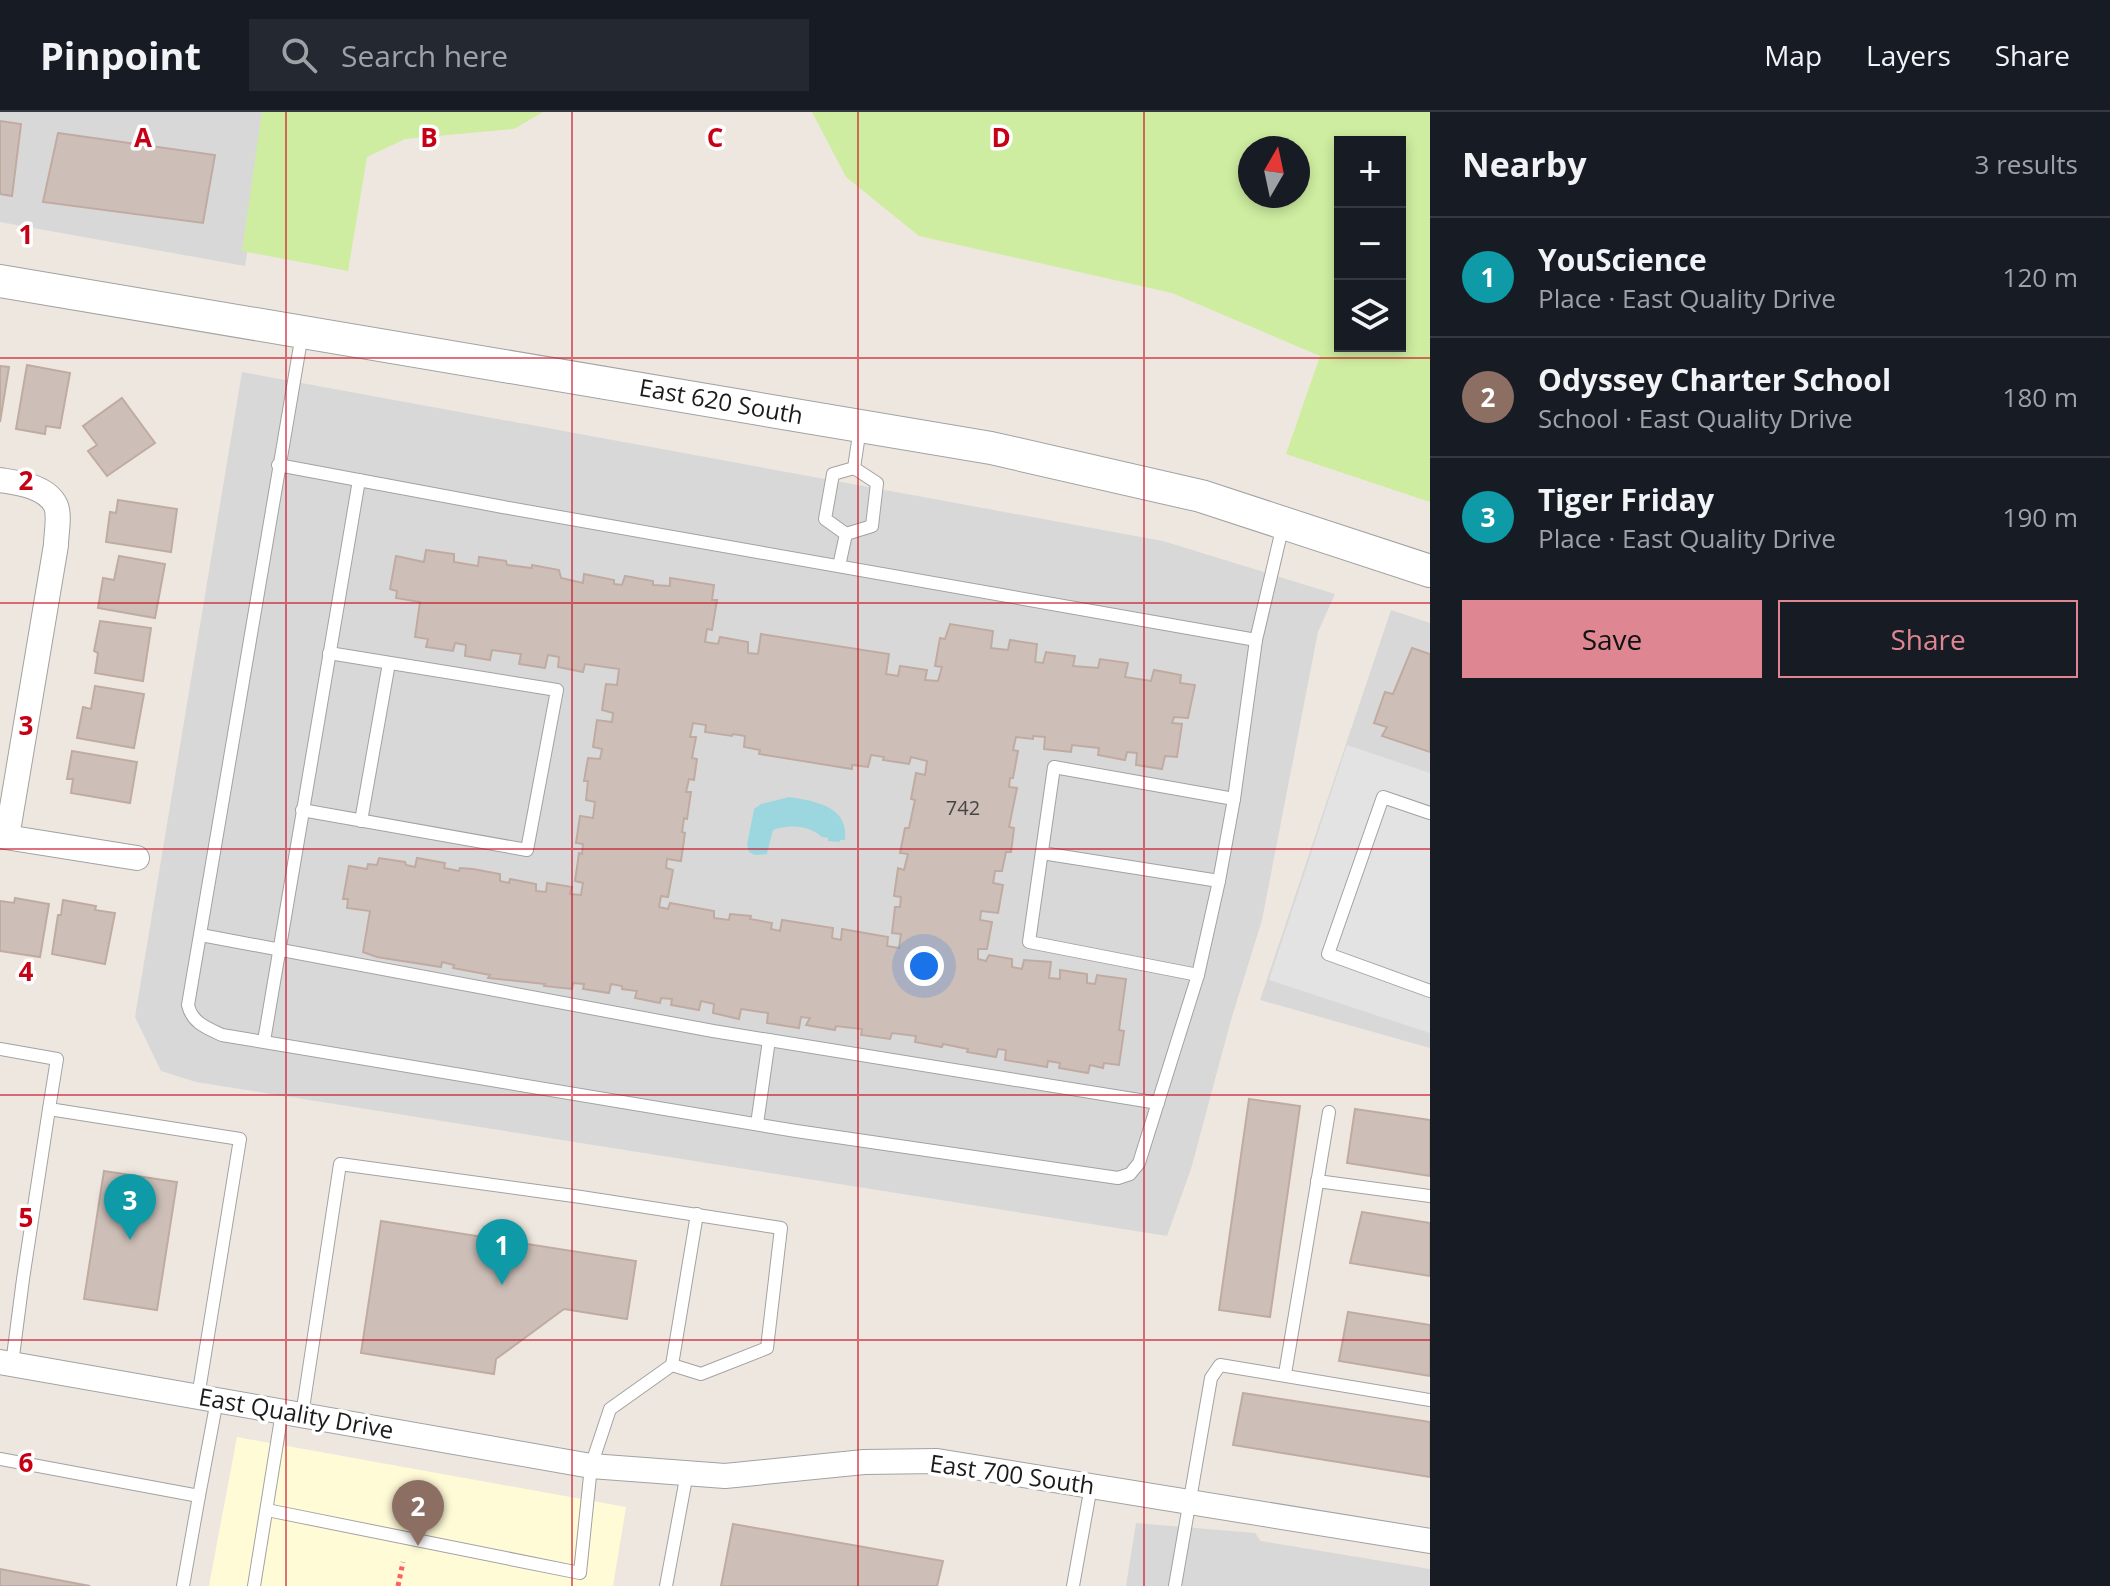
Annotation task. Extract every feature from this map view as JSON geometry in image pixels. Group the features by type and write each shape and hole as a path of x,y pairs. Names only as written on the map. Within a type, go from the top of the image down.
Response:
{"street":[{"name":"East 620 South","path":"0,281 991,448 1201,496 1430,571"},
{"path":"0,480 27,484 43,492 56,506 56,545 4,836 137,858"},
{"name":"East Quality Drive","path":"6,1363 591,1466"},
{"name":"East 700 South","path":"591,1466 725,1476 864,1462 937,1461 1430,1541"}],"lane":[{"path":"303,331 188,1005 191,1015 203,1026 222,1035 757,1124 1118,1178 1130,1174 1139,1163 1198,975 1234,799 1256,640 1284,522"},
{"path":"854,468 861,425"},
{"path":"278,465 1256,640"},
{"path":"854,468 877,483 876,497 872,526 846,534 825,519 833,474 854,468"},
{"path":"264,1041 359,480"},
{"path":"839,566 846,534"},
{"path":"302,810 527,850 557,690 329,653"},
{"path":"361,821 389,663"},
{"path":"1198,975 1029,942 1054,767 1234,799"},
{"path":"1430,813 1383,797 1328,954 1430,991"},
{"path":"1042,853 1219,881"},
{"path":"201,935 769,1040 1158,1103"},
{"path":"757,1124 769,1040"},
{"path":"0,1049 57,1059 23,1279 6,1363"},
{"path":"49,1109 240,1139 199,1496 183,1586"},
{"path":"1285,1374 1329,1112"},
{"path":"254,1586 267,1510 292,1414 340,1164 781,1228 767,1348 701,1374 672,1365"},
{"path":"1317,1181 1430,1196"},
{"path":"267,1510 579,1580 591,1466 610,1409 672,1365 697,1214"},
{"path":"1175,1586 1211,1378 1220,1365 1430,1400"},
{"path":"0,1459 199,1496"},
{"path":"666,1586 687,1473"},
{"path":"1073,1586 1091,1486"}],"path":[{"path":"398,1586 403,1562"}],"shaded area":[{"path":"0,112 269,112 245,266 0,222"},
{"path":"242,372 1163,541 1335,594 1318,632 1262,920 1191,1169 1167,1236 196,1082 161,1071 135,1017"},
{"path":"1391,610 1430,623 1430,1048 1260,1000"},
{"path":"1347,745 1430,773 1430,1033 1269,980"},
{"path":"237,1437 626,1507 613,1586 209,1586"},
{"path":"1136,1523 1255,1533 1261,1541 1430,1569 1430,1586 1126,1586"}],"green space":[{"path":"262,112 543,112 514,129 405,139 367,157 348,271 242,251"},
{"path":"812,112 1430,112 1430,502 1286,454 1320,356 1172,293 919,236 846,177"}],"water":[{"path":"789,797 819,803 836,813 845,829 845,840 828,841 828,838 805,828 783,827 773,830 767,854 749,852 747,845 754,809 761,804"}],"building":[{"path":"0,121 21,124 12,196 0,194"},
{"path":"58,133 215,155 203,223 43,202"},
{"path":"27,365 70,373 60,428 46,426 45,434 16,429"},
{"path":"0,366 9,367 0,422"},
{"path":"122,398 155,443 107,476 88,451 97,445 83,426"},
{"path":"118,500 177,509 171,552 106,542 110,512 116,513"},
{"path":"426,550 454,554 454,562 478,566 479,557 506,561 507,565 559,570 561,578 583,583 584,574 614,580 614,584 622,585 625,576 653,581 653,585 670,586 670,578 714,585 712,600 717,600 712,630 707,629 705,642 718,644 720,637 748,642 748,653 758,654 761,634 889,654 886,674 898,676 900,666 927,670 925,680 938,681 942,667 935,666 940,638 945,639 950,624 993,631 991,648 1008,650 1010,640 1037,644 1035,662 1043,663 1046,652 1075,656 1073,666 1098,668 1100,659 1128,663 1125,677 1151,681 1154,670 1181,675 1180,683 1195,685 1188,718 1174,717 1172,723 1182,724 1177,757 1165,756 1162,769 1136,765 1137,753 1127,752 1125,760 1098,755 1099,748 1072,745 1071,752 1044,749 1045,737 1016,737 1013,750 1018,751 1009,787 1017,788 1009,827 1014,828 1011,852 1006,852 1002,871 995,871 993,883 1003,885 998,913 981,911 980,920 992,922 987,949 978,949 978,959 986,961 989,955 1012,959 1012,967 1022,969 1024,960 1051,962 1049,978 1060,979 1060,970 1087,974 1087,983 1095,984 1097,975 1126,979 1119,1030 1124,1031 1119,1065 1104,1063 1103,1068 1090,1065 1088,1073 1059,1068 1060,1063 1048,1061 1047,1067 1005,1060 1006,1050 998,1049 996,1057 943,1044 942,1047 915,1042 916,1036 892,1033 890,1039 861,1035 862,1029 836,1026 835,1030 806,1025 810,1018 801,1017 799,1028 767,1023 768,1013 741,1009 739,1019 713,1013 714,1004 701,1001 699,1010 671,1005 672,999 661,998 660,1003 635,998 637,991 611,984 609,993 583,989 584,984 573,983 572,989 544,986 488,978 490,975 453,968 454,965 442,962 441,967 363,952 370,911 347,908 348,899 343,899 349,866 367,869 368,864 377,865 379,858 405,862 415,867 417,858 445,863 444,868 459,871 460,868 500,874 500,881 509,883 510,879 536,884 536,891 546,892 547,883 572,887 570,894 581,895 583,883 575,881 583,844 576,843 580,816 593,818 595,802 586,800 588,781 584,781 588,758 600,759 602,749 593,747 597,720 612,722 613,713 602,710 606,684 617,685 619,669 585,664 583,672 558,667 559,657 548,655 545,668 519,664 521,654 492,650 490,660 465,656 466,645 455,643 453,651 426,647 428,639 415,637 420,602 396,598 397,591 390,589 396,556 424,562","holes":["693,723 706,725 705,732 745,736 744,747 760,750 759,754 852,769 852,765 868,767 871,755 909,764 911,757 927,761 925,775 916,773 911,799 915,800 900,853 908,854 904,870 898,868 894,896 901,897 900,907 895,907 892,933 901,934 899,948 887,946 888,937 842,929 841,940 832,938 833,928 782,920 780,931 771,929 772,923 750,919 751,916 730,914 729,920 714,918 714,911 670,903 668,909 659,907 661,896 668,897 673,870 666,868 667,859 681,861 684,818 687,819 691,792 686,792 689,779 694,780 697,759 692,758 696,737 690,737"]},
{"path":"119,556 165,564 155,618 98,608 103,578 114,580"},
{"path":"100,621 151,628 143,681 95,673 98,653 94,651"},
{"path":"1412,648 1430,654 1430,752 1382,736 1387,727 1374,723 1385,692 1393,694"},
{"path":"95,686 144,694 134,748 77,738 83,707 91,709"},
{"path":"72,751 137,762 130,803 71,793 73,779 67,779"},
{"path":"15,898 49,904 40,957 0,951 0,901 14,903"},
{"path":"63,900 115,913 105,964 52,954"},
{"path":"1249,1099 1300,1106 1270,1317 1219,1310"},
{"path":"1355,1109 1430,1120 1430,1176 1347,1163"},
{"path":"104,1171 177,1182 157,1310 84,1299"},
{"path":"1362,1212 1430,1223 1430,1276 1350,1263"},
{"path":"381,1221 636,1261 627,1319 564,1309 496,1359 494,1374 361,1353"},
{"path":"1348,1312 1430,1325 1430,1376 1339,1361"},
{"path":"1243,1393 1430,1422 1430,1477 1233,1445"},
{"path":"733,1524 943,1561 937,1586 721,1586"},
{"path":"0,1569 90,1586 0,1586"}],"place":[{"name":"Tiger Friday","path":"130,1240"},
{"name":"YouScience","path":"502,1285"},
{"name":"Odyssey Charter School","path":"418,1546"}]}
